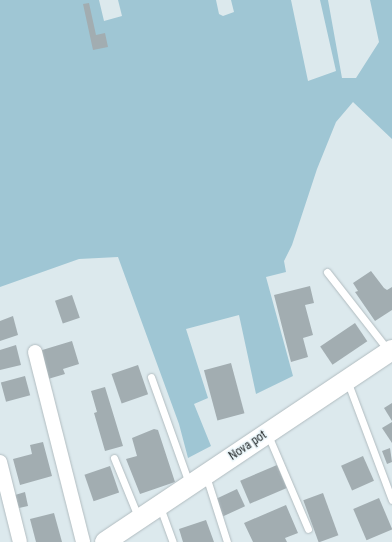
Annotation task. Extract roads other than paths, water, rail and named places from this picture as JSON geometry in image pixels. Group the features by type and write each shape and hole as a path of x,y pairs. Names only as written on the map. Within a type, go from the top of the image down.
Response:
{"street":[{"name":"Nova pot","path":"105,542 391,351"},
{"path":"35,352 83,542"},
{"path":"0,462 20,542"}],"lane":[{"path":"327,272 391,351"},
{"path":"151,377 198,480 213,504 227,542"},
{"path":"347,380 392,500"},
{"path":"268,433 308,529"},
{"path":"114,458 139,519"},
{"path":"160,505 173,542"}]}
